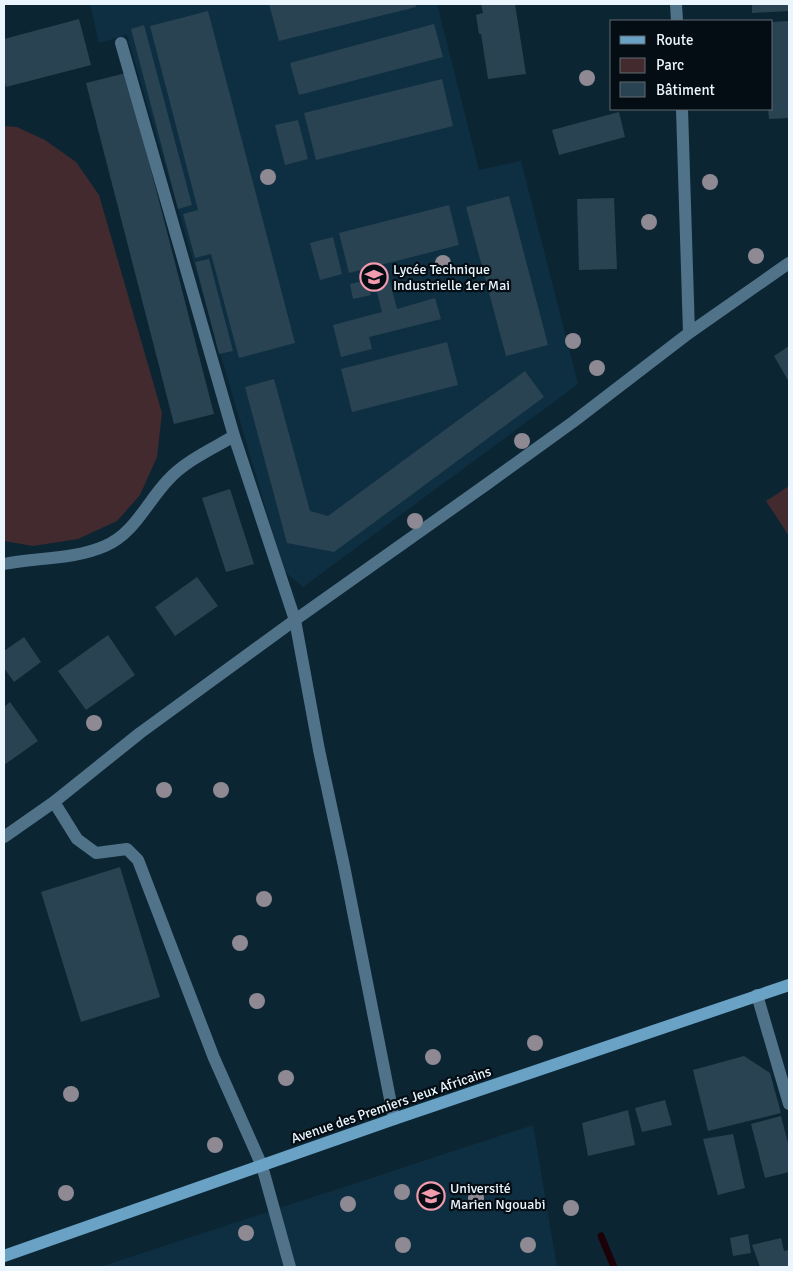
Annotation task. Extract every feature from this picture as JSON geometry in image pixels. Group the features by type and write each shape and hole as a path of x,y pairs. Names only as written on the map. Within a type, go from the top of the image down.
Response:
{"street":[{"path":"676,4 677,20"},
{"path":"121,43 234,436 295,620 319,750 394,1119"},
{"path":"682,110 689,334"},
{"path":"4,837 54,802 140,733 566,427 689,334 789,263"},
{"path":"4,564 76,555 106,546 126,532 168,480 186,465 234,436"},
{"path":"54,802 77,839 96,853 127,849 138,860 214,1058 262,1166 290,1267"},
{"name":"Avenue des Premiers Jeux Africains","path":"4,1256 394,1119 789,984"},
{"path":"757,995 789,1104"}],"shaded area":[{"name":"Lycée Technique Industrielle 1er Mai","path":"90,4 437,4 479,170 521,161 578,384 303,587 284,571 127,35 99,43"},
{"name":"Université Marien Ngouabi","path":"533,1125 557,1267 100,1267"}],"green space":[{"path":"4,126 17,127 45,140 76,162 99,195 162,413 157,457 140,495 117,521 78,539 33,546 4,541"},
{"path":"789,486 789,536 766,501"}],"building":[{"path":"269,4 415,4 416,7 279,41"},
{"path":"481,4 515,4 526,74 488,79 476,15 483,13"},
{"path":"752,4 789,4 789,11 752,13"},
{"path":"208,11 295,343 239,358 211,254 195,258 183,214 198,210 150,26"},
{"path":"79,19 91,65 6,87 4,78 4,39"},
{"path":"789,21 789,118 769,119 768,110 773,110 773,22"},
{"path":"434,24 443,57 299,95 290,63"},
{"path":"144,25 192,205 178,209 131,29"},
{"path":"126,73 214,414 174,424 86,83"},
{"path":"442,79 453,126 316,160 304,113"},
{"path":"619,112 625,137 559,155 552,130"},
{"path":"298,120 308,159 285,165 275,125"},
{"path":"509,196 548,345 506,356 466,207"},
{"path":"614,198 617,269 579,270 577,199"},
{"path":"449,205 459,245 349,273 339,233"},
{"path":"333,237 342,274 320,280 310,243"},
{"path":"209,259 233,351 219,354 195,262"},
{"path":"388,274 397,309 435,298 441,319 369,337 372,349 341,357 333,325 382,312 373,277"},
{"path":"367,280 371,295 353,299 350,284"},
{"path":"447,342 458,385 352,412 341,369"},
{"path":"789,346 789,382 774,356"},
{"path":"525,371 544,397 334,552 287,543 245,387 274,379 310,511 328,516"},
{"path":"230,489 254,564 226,572 202,498"},
{"path":"197,577 218,606 175,636 155,607"},
{"path":"108,635 135,675 86,710 58,671"},
{"path":"24,637 41,662 14,682 4,668 4,651"},
{"path":"10,702 38,741 4,765 4,707"},
{"path":"120,867 160,997 81,1022 41,892"},
{"path":"744,1056 770,1073 781,1113 708,1131 693,1070"},
{"path":"665,1100 672,1125 642,1132 635,1108"},
{"path":"628,1110 635,1145 588,1156 582,1123"},
{"path":"781,1116 789,1147 789,1172 765,1178 751,1124"},
{"path":"733,1134 745,1188 718,1195 703,1139"},
{"path":"748,1234 751,1253 733,1256 730,1238"},
{"path":"781,1238 784,1251 789,1250 789,1267 760,1267 752,1245"}],"waterway":[{"path":"601,1236 614,1267"}],"place":[{"name":"Lycée Technique Industrielle 1er Mai","path":"374,277"},
{"name":"Université Marien Ngouabi","path":"431,1196"}]}
